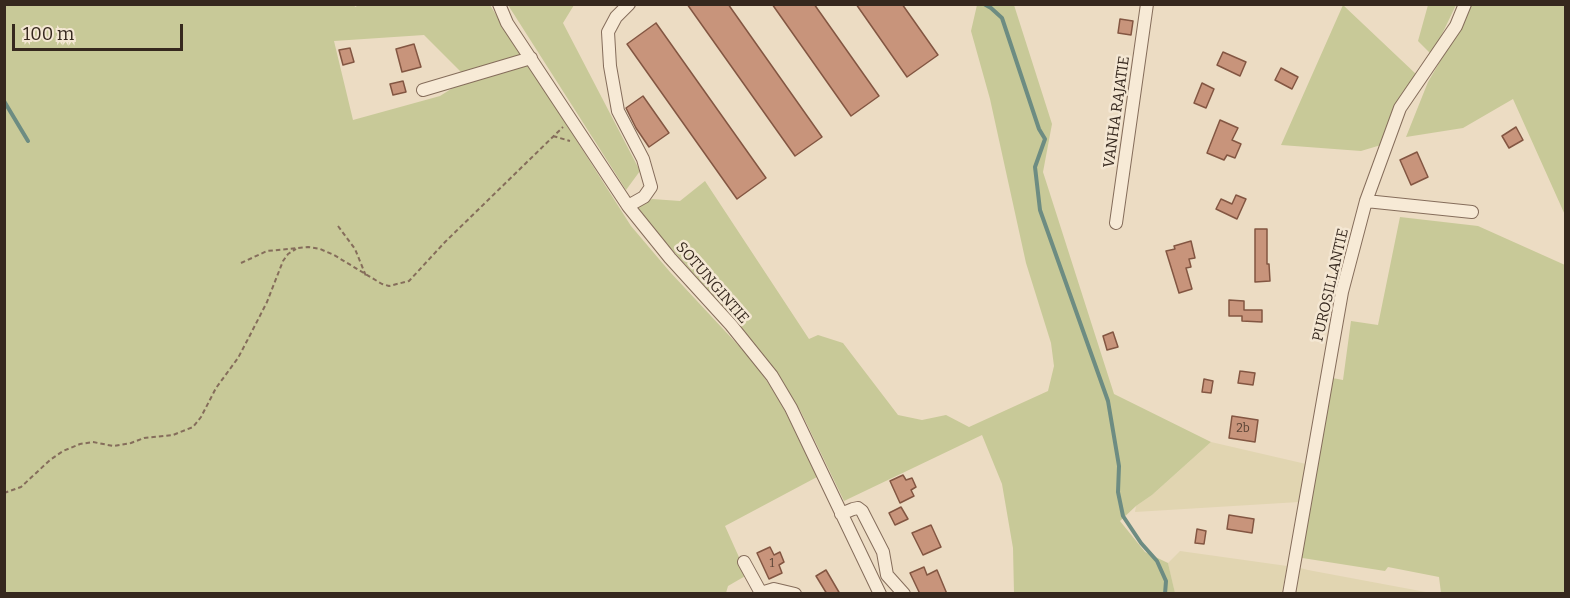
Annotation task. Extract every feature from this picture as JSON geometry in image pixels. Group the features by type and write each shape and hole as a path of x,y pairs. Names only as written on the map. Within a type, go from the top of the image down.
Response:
{"street":[{"name":"SOTUNGINTIE","path":"499,4 507,22 628,206 772,376 791,408 880,594"},
{"path":"628,206 644,197 651,187 643,159 618,111 610,66 608,32 616,17 629,4"},
{"name":"VANHA RAJATIE","path":"1116,223 1147,4"},
{"name":"PUROSILLANTIE","path":"1289,594 1342,292 1366,201 1400,108 1456,27 1465,4"},
{"path":"423,90 531,58"},
{"path":"1366,201 1472,212"},
{"path":"841,514 858,508 862,511 883,552 887,575 904,594"},
{"path":"744,562 761,592 774,589 795,594"}],"path":[{"path":"241,263 267,250 308,247 334,255 375,281 389,285 409,281 547,141 573,120"},
{"path":"338,226 355,249 366,276"},
{"path":"4,493 21,488 50,460 63,451 80,444 93,441 113,446 144,438 186,432 192,427 201,417 221,379 238,358 267,302 283,261 296,249"}],"shaded area":[{"path":"1211,442 1306,464 1299,502 1135,512 1136,506 1152,495"},
{"path":"1180,551 1287,566 1282,593 1175,594 1168,563"},
{"path":"1300,568 1308,570 1431,593 1296,593"}],"green space":[{"path":"354,4 355,7 361,4 490,5 522,57 462,73 424,35 334,41 353,120 440,96 462,82 528,64 631,226 670,272 752,360 771,387 817,477 725,526 747,575 728,586 726,593 5,593 4,5"},
{"path":"508,5 574,5 563,23 640,171 626,190"},
{"path":"977,5 1014,5 1052,124 1043,172 1114,394 1211,442 1120,521 1145,552 1168,563 1175,593 1014,593 1013,548 1002,484 982,435 844,501 801,412 776,372 737,322 650,225 638,207 652,199 680,201 705,181 809,339 818,335 843,343 898,415 922,420 946,415 969,427 1048,391 1054,366 1051,343 1026,263 990,99 971,31"},
{"path":"1343,5 1417,75 1381,145 1361,151 1281,145"},
{"path":"1428,5 1456,5 1432,55 1418,41"},
{"path":"1470,5 1565,5 1565,215 1513,99 1463,128 1406,137 1428,82 1459,29"},
{"path":"1400,217 1478,226 1565,265 1565,593 1441,593 1439,577 1388,567 1385,571 1296,557 1327,377 1343,380 1351,321 1378,325"}],"building":[{"path":"687,4 728,4 822,137 795,156"},
{"path":"772,4 814,4 879,96 851,116"},
{"path":"856,4 902,4 938,55 907,77"},
{"path":"1120,19 1133,21 1131,35 1118,33"},
{"path":"656,23 766,178 737,199 627,44"},
{"path":"414,44 421,67 402,72 396,49"},
{"path":"350,48 354,62 343,65 339,50"},
{"path":"1223,52 1246,62 1240,76 1217,65"},
{"path":"1281,68 1298,77 1292,89 1275,80"},
{"path":"403,81 406,92 393,95 390,84"},
{"path":"1202,83 1214,89 1206,108 1194,103"},
{"path":"643,96 669,133 649,147 626,108"},
{"path":"1220,120 1238,128 1232,140 1241,144 1235,158 1227,155 1224,160 1207,153"},
{"path":"1516,127 1523,140 1509,148 1502,136"},
{"path":"1417,152 1428,177 1411,185 1400,160"},
{"path":"1236,195 1246,199 1237,219 1216,209 1221,199 1232,204"},
{"path":"1255,229 1267,229 1267,264 1269,264 1270,281 1255,282"},
{"path":"1191,241 1195,258 1189,259 1191,267 1186,268 1192,289 1179,293 1166,251"},
{"path":"1229,300 1244,301 1244,310 1262,310 1262,322 1242,321 1242,316 1229,316"},
{"path":"1113,332 1118,347 1107,350 1103,336"},
{"path":"1240,371 1255,373 1253,385 1238,383"},
{"path":"1204,379 1213,381 1211,393 1202,392"},
{"path":"1232,416 1258,420 1255,442 1229,438"},
{"path":"903,475 906,480 912,478 916,487 911,490 914,496 900,503 890,481"},
{"path":"901,507 908,519 895,525 889,513"},
{"path":"1229,515 1254,519 1252,533 1227,529"},
{"path":"931,525 941,547 923,555 912,533"},
{"path":"1197,529 1206,531 1204,544 1195,543"},
{"path":"770,547 774,555 780,552 784,562 779,565 782,573 769,579 757,553"},
{"path":"924,567 927,575 937,570 947,594 920,594 910,573"},
{"path":"826,570 840,594 827,594 816,576"}],"waterway":[{"path":"984,4 1002,18 1039,129 1045,139 1035,167 1040,210 1108,401 1119,466 1118,492 1123,516 1141,543 1157,561 1166,581 1165,594"},
{"path":"4,101 28,141"}]}
